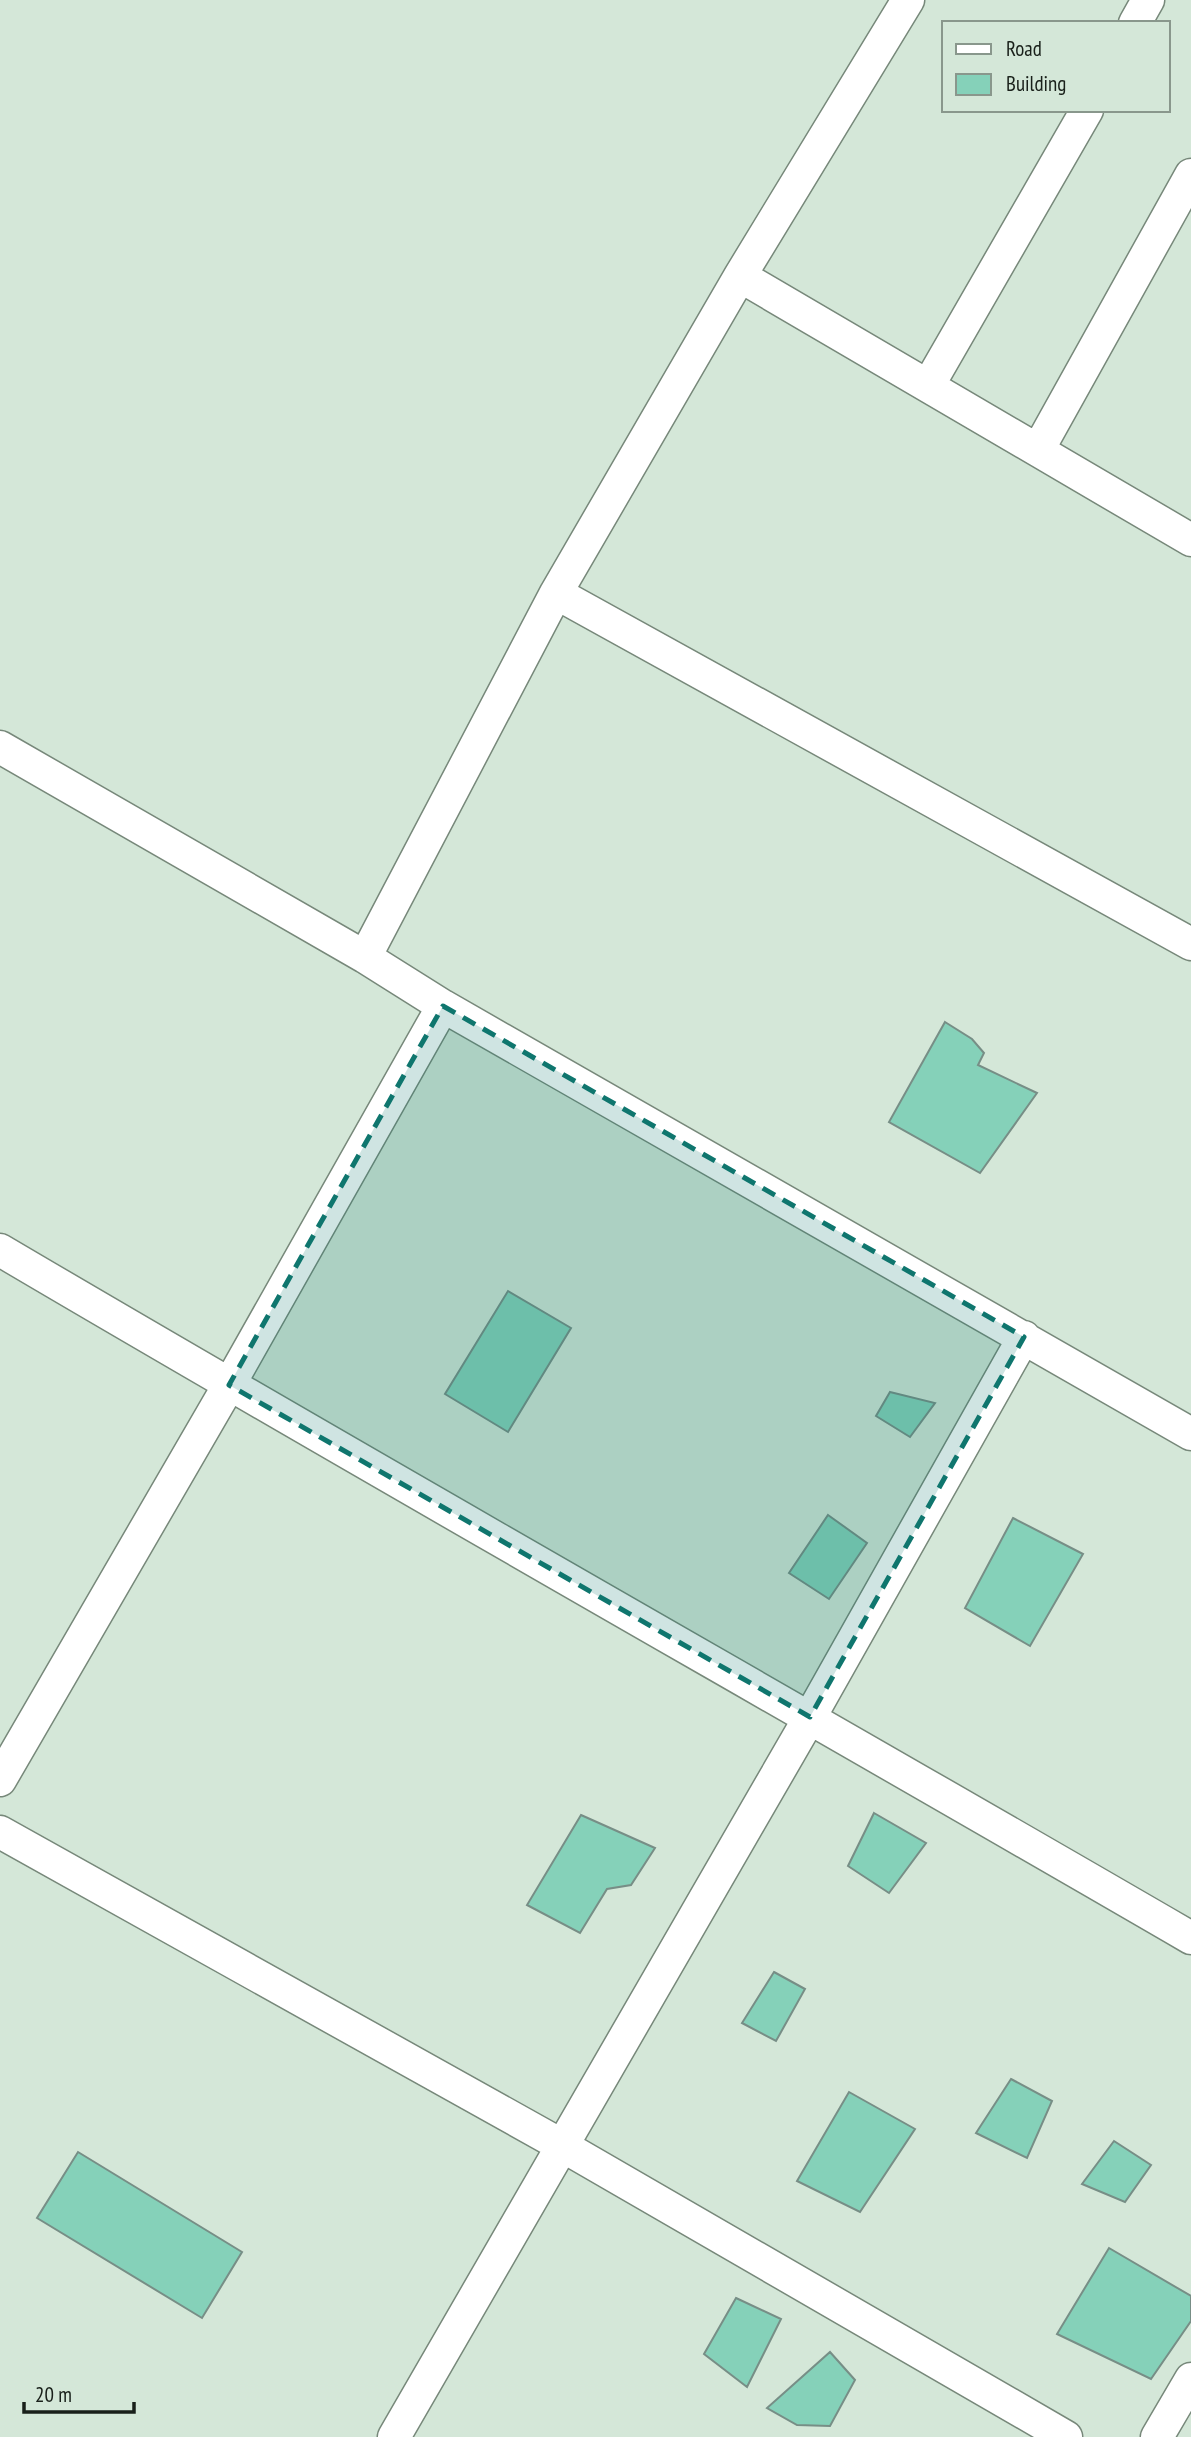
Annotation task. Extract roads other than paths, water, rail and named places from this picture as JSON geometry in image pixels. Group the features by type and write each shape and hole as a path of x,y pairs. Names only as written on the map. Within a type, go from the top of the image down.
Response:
{"street":[{"path":"365,957 556,593 740,276 908,0"},
{"path":"1136,21 1148,0"},
{"path":"928,386 1086,112"},
{"path":"1038,450 1191,175"},
{"path":"740,276 1191,540"},
{"path":"556,593 1191,944"},
{"path":"0,747 365,957 443,1006 1191,1434"},
{"path":"0,1780 229,1385 443,1006"},
{"path":"0,1250 229,1385 1191,1938"},
{"path":"394,2437 810,1717 1024,1337"},
{"path":"0,1832 561,2145 1066,2437"},
{"path":"1157,2437 1191,2379"}]}
